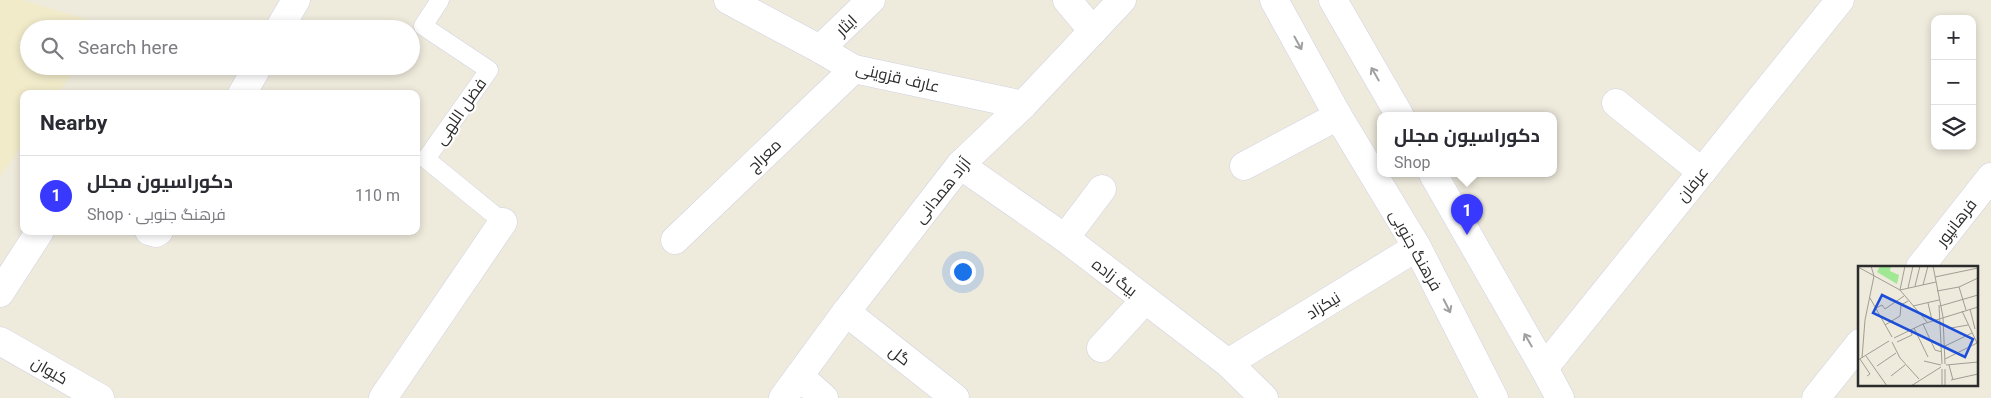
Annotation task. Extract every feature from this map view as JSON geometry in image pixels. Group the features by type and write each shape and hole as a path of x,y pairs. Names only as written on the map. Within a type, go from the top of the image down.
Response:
{"street":[{"path":"284,20 296,0"},
{"name":"عارف قزوینی","path":"728,0 854,69 1023,105"},
{"name":"ایثار","path":"820,49 871,0"},
{"path":"1067,0 1093,31"},
{"name":"آزاد همدانی","path":"782,398 960,165 1023,105 1122,0"},
{"name":"فرهنگ جنوبی","path":"1274,0 1338,116 1417,247 1494,398"},
{"path":"1333,0 1398,112"},
{"name":"عرفان","path":"1544,368 1840,0"},
{"name":"معراج","path":"675,240 854,69"},
{"path":"244,90 253,75"},
{"path":"1616,103 1702,172"},
{"path":"1244,166 1338,116"},
{"name":"بیگ زاده","path":"960,165 1064,238 1228,363 1264,398"},
{"path":"1435,177 1560,398"},
{"name":"فرهانپور","path":"1921,266 1991,178"},
{"path":"1064,238 1102,189"},
{"name":"فضل اللهی","path":"383,398 503,222"},
{"path":"0,293 37,235"},
{"name":"نیکزاد","path":"1228,363 1417,247"},
{"path":"1101,348 1145,300"},
{"name":"گل","path":"846,312 954,398"},
{"name":"کیوان","path":"0,341 100,398"},
{"path":"1816,398 1858,346"},
{"path":"799,376 824,398"}],"lane":[{"name":"فضل اللهی","path":"440,0 423,26 489,70 426,159 503,222"}],"shaded area":[{"path":"0,0 22,0 89,20 20,20 20,75 71,75 61,90 20,90 20,149 0,177"}],"place":[{"name":"دکوراسیون مجلل","path":"1467,235"}]}
